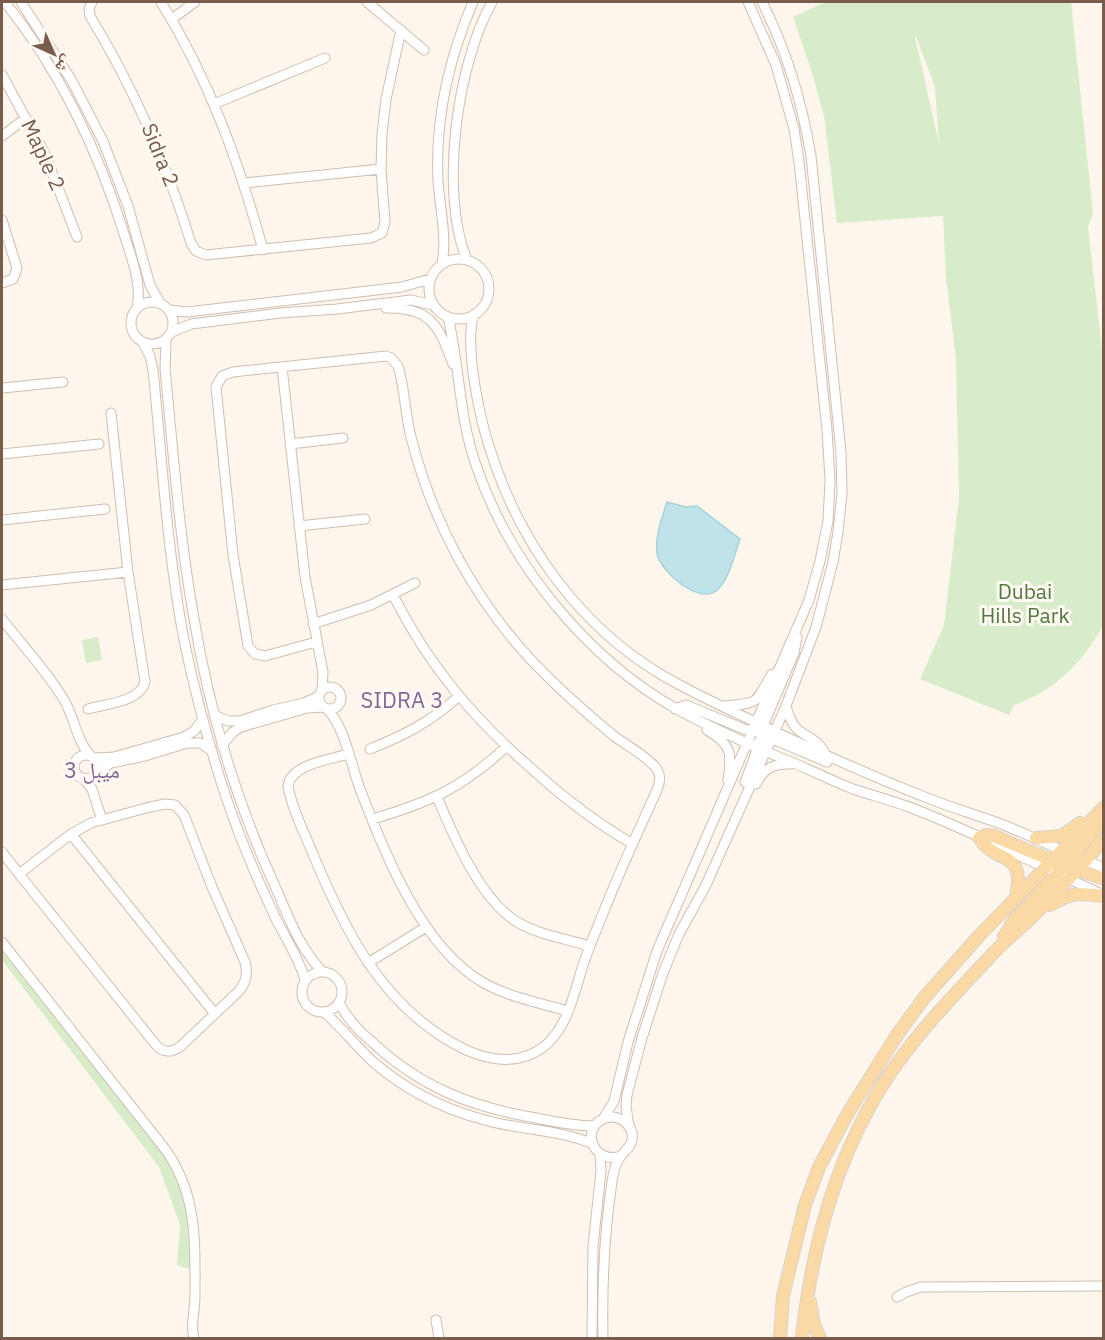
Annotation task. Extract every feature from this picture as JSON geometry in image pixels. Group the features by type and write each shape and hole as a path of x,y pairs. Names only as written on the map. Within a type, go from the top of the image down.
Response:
{"main road":[{"path":"1036,838 1062,836 1101,813"},
{"path":"1034,915 1101,813"},
{"path":"1016,899 1019,877 1014,866 1005,857 984,845 980,838 986,835 994,836 1104,879"},
{"path":"773,1338 778,1309 811,1186 841,1124 897,1035 924,998 978,937 1016,899 1104,839"},
{"path":"1000,947 1009,926 1066,864"},
{"path":"802,1338 808,1289 829,1203 839,1174 864,1117 899,1060 1000,947 1034,915 1068,895 1081,893 1104,896"},
{"path":"808,1289 814,1325 820,1338"},
{"path":"780,1338 783,1296"},
{"path":"783,1296 786,1310 785,1338"}],"street":[{"path":"5,2 56,78 92,147 117,210 132,261 138,284 138,308"},
{"name":"Sidra 2","path":"92,2 89,9 90,16 125,76 151,131 193,247 206,255 377,237 384,228 381,169 386,99 401,30"},
{"path":"161,2 172,19 214,104 244,183 263,250"},
{"path":"172,19 195,2"},
{"path":"367,2 424,50"},
{"path":"442,264 444,243 438,163 440,121 452,60 473,2"},
{"path":"467,260 459,230 454,147 467,65 492,2"},
{"path":"748,2 764,34 786,97 797,151 827,430 830,480 828,521 820,561 809,600 781,667 762,735"},
{"path":"592,1338 592,1279 601,1171 600,1154 591,1138 614,1101 628,1042 657,951 747,743 762,735 786,706 808,651 824,602 833,562 841,502 842,452 811,156 798,94 788,61 762,2"},
{"path":"24,3 72,81 103,141 128,206 150,285 160,303 169,310 174,321 169,336 165,369 188,576 199,648 214,715 238,795 270,875 306,951 322,971"},
{"path":"214,104 325,58"},
{"name":"Maple 2","path":"2,75 53,172 77,237"},
{"path":"2,136 26,118"},
{"path":"244,183 381,169"},
{"path":"804,213 817,212"},
{"path":"2,220 17,268 13,279 2,283"},
{"path":"143,343 155,345 184,326 198,323 411,300 433,306 448,317 461,319 473,315 485,303 489,293 484,272 477,264 467,260 450,260 442,264 430,279 429,292 433,306"},
{"path":"169,310 196,311 402,287 430,279"},
{"path":"160,303 148,302 138,308 134,312 131,324 134,335 143,343 150,356 153,370 176,589 184,638 202,719 242,840 305,980"},
{"path":"366,305 413,310 431,321 444,337 458,376"},
{"path":"473,315 471,342 478,401 487,442 507,497 539,555 577,604 617,643 660,674 722,706 798,765 980,838"},
{"path":"448,317 464,423 477,468 498,517 528,567 563,614 604,656 643,687 675,708 747,743"},
{"path":"316,642 265,656 251,651 247,641 232,555 216,387 218,381 227,373 380,356 391,358 400,371 410,435 429,496 453,548 478,592 508,633 542,671 612,735 659,772 660,784 590,946 568,1011 556,1034 537,1051 512,1060 487,1058 453,1043 414,1016 381,982 368,963 317,863 288,786 295,771 348,754"},
{"path":"282,367 299,526 313,624 323,672 319,702 338,725 373,819 401,882 426,927 445,952 456,963 483,982 512,995 568,1011"},
{"path":"2,388 63,382"},
{"path":"88,709 136,695 144,687 145,676 128,572 111,412"},
{"path":"290,444 343,438"},
{"path":"2,454 99,444"},
{"path":"2,520 105,509"},
{"path":"299,526 365,519"},
{"path":"2,585 128,572"},
{"path":"313,624 361,609 416,583"},
{"path":"393,595 423,650 458,697 506,747 579,810 633,844"},
{"path":"2,619 60,694 70,712 79,739 98,763 95,795"},
{"path":"739,810 739,795 794,653 796,632"},
{"path":"722,706 754,702 761,696 771,675 781,667"},
{"path":"323,672 342,698 338,725"},
{"path":"214,715 228,721 240,721 304,703 328,687 334,687"},
{"path":"370,749 422,726 458,697"},
{"path":"675,708 686,705 841,768 855,768"},
{"path":"222,745 237,729 312,707 339,706"},
{"path":"786,706 792,726 818,744 826,755"},
{"path":"79,757 107,758 122,754 140,743 154,740 164,742 189,735 202,719"},
{"path":"700,721 707,730 726,743 731,759 727,792"},
{"path":"762,735 826,755 929,798 1036,838 1104,896"},
{"path":"79,739 79,757 75,763 75,771 95,795 102,820"},
{"path":"83,778 89,778 111,764 191,742 200,743 212,751"},
{"path":"373,819 437,797 474,775 506,747"},
{"path":"600,1154 610,1158 621,1156 627,1152 632,1141 627,1116 627,1095 663,973 679,934 706,885 739,810 747,802 759,778 766,770 777,765 798,765"},
{"path":"437,797 474,873 494,903 520,924 590,946"},
{"path":"2,852 19,874 159,1048 168,1052 177,1049 243,987 246,981 247,968 182,811 175,805 165,804 102,820 70,834 19,874"},
{"path":"70,834 215,1014"},
{"path":"1066,864 1104,868"},
{"path":"368,963 426,927"},
{"path":"2,942 165,1149 182,1175 193,1221 195,1307 192,1329 194,1338"},
{"path":"324,1012 339,1002 342,988 340,981 329,972 322,971 309,975 305,980 302,990 304,1001 312,1009 324,1012 391,1076 429,1099 481,1120 571,1137 593,1144"},
{"path":"339,1002 351,1020 377,1047 402,1067 438,1089 486,1108 576,1125 599,1123 614,1117 626,1122 629,1126"},
{"path":"603,1338 608,1211 613,1174 621,1156"},
{"path":"897,1297 921,1287 1104,1286"},
{"path":"436,1320 439,1338"},
{"path":"602,1322 608,1338"}],"green space":[{"name":"Dubai Hills Park","path":"825,2 1071,2 1093,214 1088,227 1104,366 1103,625 1087,651 1066,674 1042,692 1014,705 1009,715 920,679 944,625 959,498 956,360 946,277 943,216 837,223 824,116 793,17","holes":["916,36 935,87 939,144"]},
{"path":"98,637 102,660 86,663 82,640"},
{"path":"2,935 172,1160 196,1225 194,1271 177,1265 180,1225 159,1167 2,960"}],"water":[{"path":"667,502 686,507 697,506 740,539 728,573 717,590 710,594 701,594 681,584 672,577 659,560 657,540"}],"district":[{"name":"SIDRA 3","path":"402,700"},
{"name":"ميبل 3","path":"92,770"}]}
